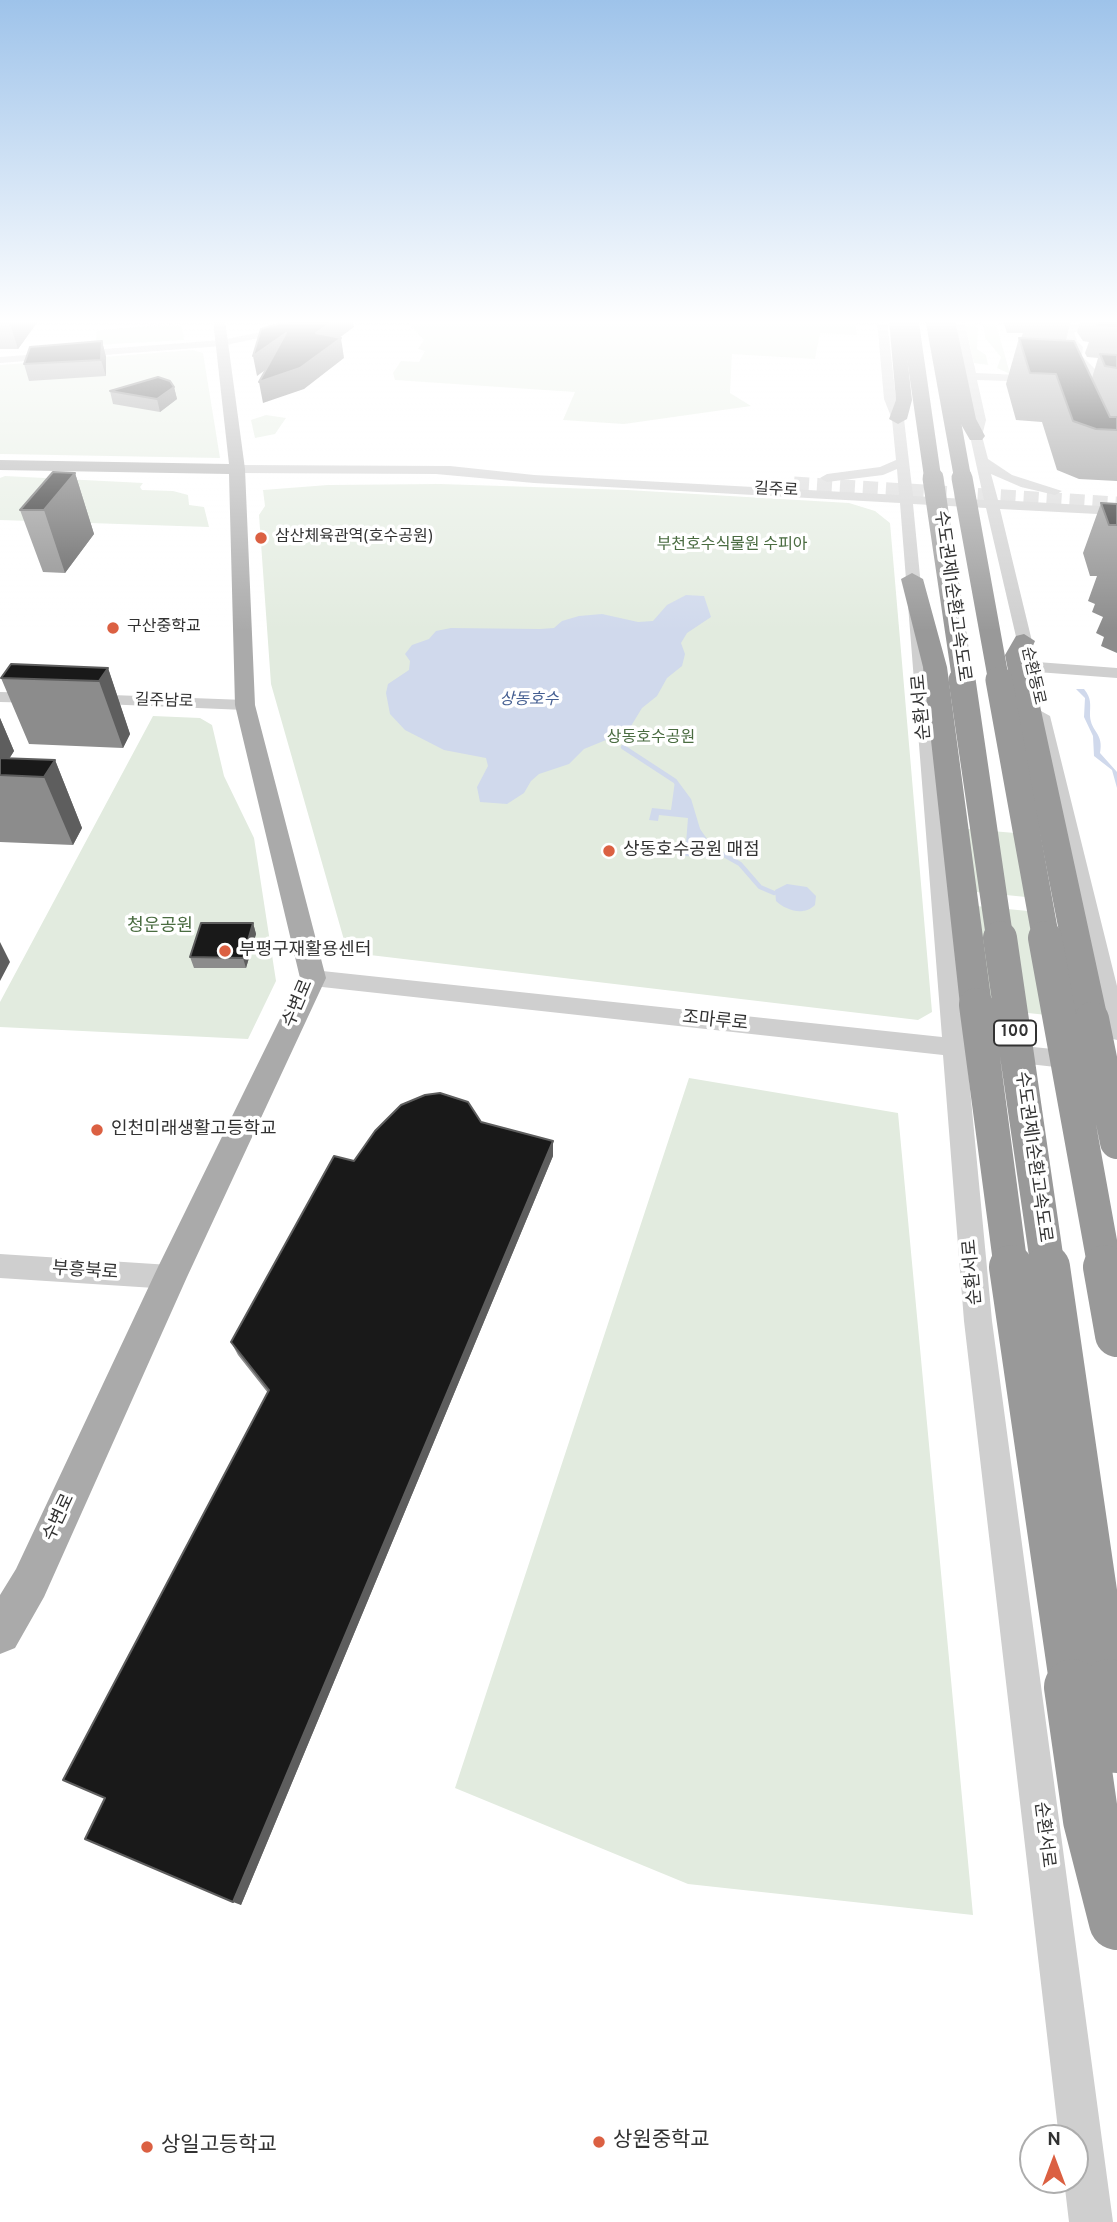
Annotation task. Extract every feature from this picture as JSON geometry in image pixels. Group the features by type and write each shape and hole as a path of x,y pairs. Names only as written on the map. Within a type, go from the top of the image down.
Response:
{"highway":[{"name":"수도권제1순환고속도로","path":"926,424 1117,1745"},
{"name":"수도권제1순환고속도로","path":"953,424 1117,1335"},
{"path":"969,424 976,436"},
{"path":"912,579 935,667 989,1117 1091,1821 1117,1922"},
{"path":"1024,642 1017,655 1027,711 1117,1142"}],"main road":[{"name":"수변로","path":"0,1633 30,1583 170,1277 313,978 245,705 237,469 232,424"},
{"name":"길주로","path":"0,465 237,469"}],"street":[{"name":"순환서로","path":"899,424 978,1321 1091,2222"},
{"name":"순환동로","path":"979,424 976,436 1117,1031"},
{"name":"길주로","path":"903,462 883,471 820,478 906,490 991,495 1061,492 1023,486 1005,479 982,461"},
{"name":"길주로","path":"436,470 523,464"},
{"name":"길주로","path":"237,469 535,471 794,484"},
{"name":"길주로","path":"436,470 534,480 825,493 906,490"},
{"path":"825,493 888,509 907,528"},
{"path":"1101,510 1089,506 1087,500 1105,494"},
{"name":"길주로","path":"991,495 1061,508 1117,512"},
{"path":"1002,546 1005,524 1014,516 1061,508"},
{"path":"1030,666 1117,673"},
{"name":"길주남로","path":"0,697 245,705"},
{"name":"조마루로","path":"313,978 1117,1065"},
{"name":"부흥북로","path":"0,1266 170,1277"}],"green space":[{"path":"0,424 214,424 220,458 0,454"},
{"path":"252,424 282,424 275,434 255,438"},
{"path":"5,476 143,483 140,487 142,490 173,491 188,495 189,505 204,507 209,527 0,520 0,478"},
{"name":"상동호수공원","path":"440,484 627,490 849,503 875,511 890,523 932,1012 918,1020 353,953 346,947 271,684 259,515 265,506 263,490 328,485"},
{"name":"청운공원","path":"153,716 200,718 212,725 224,776 254,838 276,981 248,1039 0,1027 0,1002"},
{"path":"968,829 1015,833 1026,897 976,892"},
{"path":"976,906 1028,911 1047,1015 990,1009"},
{"path":"689,1078 898,1113 973,1915 688,1884 455,1788"}],"water":[{"name":"상동호수","path":"686,595 704,596 711,617 687,633 681,643 685,654 682,666 667,678 657,696 642,708 628,731 584,749 569,764 539,774 524,793 507,804 480,802 477,787 488,766 486,758 444,750 405,730 390,714 386,693 388,684 409,670 410,661 405,654 412,645 429,639 436,631 451,628 554,628 562,621 579,616 602,614 638,622 653,621 667,605"},
{"path":"1076,689 1084,689 1088,696 1091,721 1100,741 1100,753 1117,772 1117,788 1112,770 1094,756 1093,736 1084,717 1085,698"},
{"path":"675,781 682,790 700,830 722,854 713,858 685,856 688,818 659,815 658,821 649,820 652,808 671,810"},
{"path":"787,884 807,887 816,896 815,905 801,911 790,910 776,901 775,890"}],"building":[{"path":"1081,424 1117,424 1117,430 1096,429"},
{"path":"53,472 75,473 44,510 20,510"},
{"path":"1101,503 1117,504 1117,525 1109,525"},
{"path":"11,664 108,668 99,681 1,678"},
{"path":"0,758 55,760 44,777 0,775"},
{"name":"부평구재활용센터","path":"201,923 253,923 243,958 190,957"},
{"path":"440,1093 468,1102 481,1122 553,1141 233,1902 85,1839 105,1798 63,1780 269,1390 231,1342 334,1156 354,1161 375,1131 401,1105 425,1095"}],"waterway":[{"path":"623,747 675,781 689,800 698,830 710,847 740,864 760,887 774,893"}],"tunnel":[{"path":"794,484 1117,504"}],"place":[{"name":"삼산체육관역(호수공원)","path":"261,538"},
{"name":"구산중학교","path":"113,628"},
{"name":"상동호수공원 매점","path":"609,851"},
{"name":"부평구재활용센터","path":"225,951"},
{"name":"인천미래생활고등학교","path":"97,1130"},
{"name":"상원중학교","path":"599,2142"},
{"name":"상일고등학교","path":"147,2147"}],"park label":[{"name":"부천호수식물원 수피아","path":"732,546"}]}
